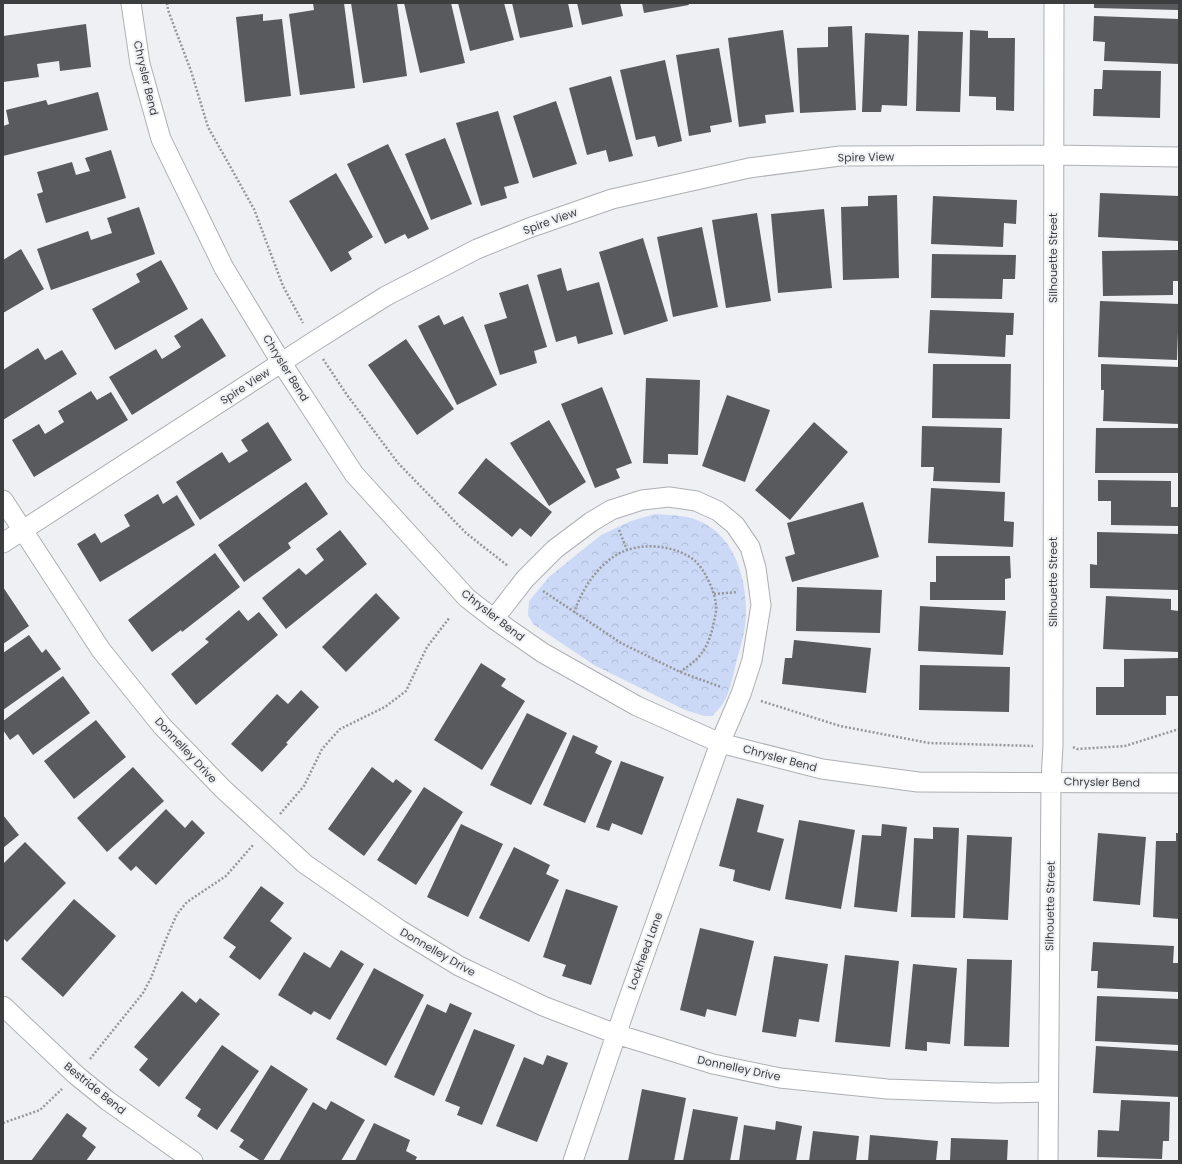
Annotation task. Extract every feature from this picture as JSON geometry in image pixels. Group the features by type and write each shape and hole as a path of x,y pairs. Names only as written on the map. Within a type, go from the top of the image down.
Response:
{"street":[{"name":"Chrysler Bend","path":"131,3 140,64 161,139 224,268 281,362 354,474 467,598 494,619 543,653 637,706 720,743 822,769 918,782 1179,783"},
{"name":"Silhouette Street","path":"1048,1161 1051,782 1053,745 1054,3"},
{"name":"Spire View","path":"3,543 281,362 386,296 477,249 529,228 612,199 749,168 840,156 1053,155 1179,157"},
{"name":"Lockheed Lane","path":"494,619 525,579 555,549 591,522 611,510 642,500 669,497 696,501 718,511 735,525 750,547 756,568 761,605 752,660 741,694 720,743 616,1034 573,1161"},
{"name":"Donnelley Drive","path":"3,500 101,650 162,726 223,789 306,864 400,930 459,966 543,1006 616,1034 713,1064 780,1078 887,1089 997,1093 1048,1092"},
{"name":"Bestride Bend","path":"3,1006 76,1075 108,1101 193,1161"}],"path":[{"path":"167,3 168,10 191,71 208,127 254,208 282,286 306,330"},
{"path":"323,359 347,395 398,463 466,533 525,579 574,613 622,643 680,672 741,694 840,726 929,743 1035,746"},
{"path":"574,613 578,599 595,573 611,558 627,550 643,547 662,547 678,552 694,561 706,576 714,594 716,608 711,636 701,655 680,672"},
{"path":"275,819 304,786 322,749 340,729 385,707 406,690 418,669 427,647 450,618"},
{"path":"1067,745 1077,749 1125,746 1179,729"},
{"path":"87,1062 143,993 151,978 177,914 187,902 226,876 255,843"},
{"path":"3,1123 40,1110 65,1086"}],"green space":[{"path":"655,514 687,517 709,526 720,535 728,545 740,570 746,611 743,635 728,693 723,704 712,716 704,716 685,710 594,665 533,624 528,615 529,601 549,577 601,535 631,521"}],"building":[{"path":"313,3 344,3 355,88 300,95 289,14 314,10"},
{"path":"351,3 397,3 407,76 363,83"},
{"path":"404,3 451,3 465,63 420,73"},
{"path":"458,3 504,3 514,40 470,51"},
{"path":"512,3 568,3 573,27 520,38"},
{"path":"577,3 620,3 623,16 582,25"},
{"path":"642,3 688,3 689,5 644,13"},
{"path":"1094,3 1178,3 1178,10 1094,8"},
{"path":"263,14 263,21 282,19 291,96 245,102 236,17"},
{"path":"1094,16 1179,19 1179,64 1104,61 1105,42 1093,41"},
{"path":"86,24 91,67 60,71 59,61 37,64 39,77 3,82 3,36"},
{"path":"852,26 856,110 800,113 797,48 828,47 828,27"},
{"path":"783,30 794,112 765,115 766,123 739,127 728,38"},
{"path":"970,30 988,31 988,38 1015,38 1014,111 996,110 996,97 969,96"},
{"path":"918,31 963,32 960,112 916,111"},
{"path":"865,33 909,35 907,106 882,105 881,112 862,112"},
{"path":"719,48 732,122 710,126 711,132 689,136 676,55"},
{"path":"665,60 682,141 658,147 655,136 636,140 620,70"},
{"path":"1103,70 1161,71 1160,118 1093,116 1094,89 1102,89"},
{"path":"611,76 633,156 609,162 606,150 587,155 569,88"},
{"path":"98,92 108,130 3,156 3,126 9,124 6,110 46,100 48,105"},
{"path":"556,101 577,164 533,178 513,116"},
{"path":"498,111 519,183 504,187 507,198 481,206 456,123"},
{"path":"445,138 472,204 431,220 405,154"},
{"path":"388,144 429,229 408,239 405,234 385,244 347,164"},
{"path":"111,150 126,198 46,223 37,194 43,192 37,172 72,162 76,175 90,171 85,158"},
{"path":"336,173 373,237 348,252 352,259 331,272 289,201"},
{"path":"1100,193 1179,196 1179,241 1098,237"},
{"path":"897,195 899,278 843,280 841,207 868,206 868,196"},
{"path":"933,196 1017,200 1016,224 1004,223 1003,247 931,244"},
{"path":"139,207 155,254 51,290 37,249 88,231 91,240 112,233 107,218"},
{"path":"824,209 832,288 778,293 771,214"},
{"path":"757,213 771,301 726,308 712,220"},
{"path":"702,227 718,307 673,317 657,237"},
{"path":"643,238 668,321 624,335 599,252"},
{"path":"21,249 44,289 3,313 3,260"},
{"path":"1179,250 1179,281 1173,281 1173,295 1103,296 1102,251"},
{"path":"932,254 1016,255 1015,279 1003,279 1002,299 931,298"},
{"path":"161,260 188,309 115,350 92,309 140,282 136,274"},
{"path":"561,268 567,291 599,282 613,334 578,344 576,336 556,342 537,275"},
{"path":"528,284 547,347 534,351 537,363 500,375 484,325 507,318 499,293"},
{"path":"1100,301 1179,304 1177,360 1098,357"},
{"path":"930,310 1014,313 1013,335 1006,335 1005,357 928,353"},
{"path":"439,315 444,325 463,316 497,385 457,405 418,326"},
{"path":"202,318 226,356 132,415 109,377 156,349 162,359 181,347 174,336"},
{"path":"406,339 454,409 417,435 368,365"},
{"path":"38,348 45,360 62,350 77,374 3,420 3,370"},
{"path":"933,364 1011,364 1010,419 932,418"},
{"path":"1101,364 1179,367 1179,424 1103,421 1104,390 1101,390"},
{"path":"646,378 700,380 698,455 668,454 668,464 643,463"},
{"path":"602,387 632,463 616,469 620,478 595,488 561,404"},
{"path":"91,391 97,400 111,392 128,420 34,477 12,440 39,424 45,434 64,422 58,411"},
{"path":"727,395 770,410 745,482 702,466"},
{"path":"549,420 586,482 549,506 510,443"},
{"path":"268,422 292,460 200,520 176,482 222,452 229,463 248,451 241,440"},
{"path":"814,422 848,452 790,520 755,490"},
{"path":"922,426 1002,428 1000,483 933,481 934,467 921,467"},
{"path":"1096,428 1179,428 1179,473 1095,473"},
{"path":"486,458 552,512 531,537 520,528 512,537 458,493"},
{"path":"1098,480 1171,481 1171,507 1178,507 1178,526 1111,525 1111,501 1098,501"},
{"path":"306,482 328,514 288,543 291,548 244,582 218,545"},
{"path":"931,488 1005,492 1004,521 1014,522 1013,547 928,543"},
{"path":"158,494 163,504 177,495 195,525 100,582 77,544 95,533 101,543 130,526 124,515"},
{"path":"863,502 879,557 792,582 785,557 795,554 787,523"},
{"path":"340,530 367,564 286,629 262,598 299,568 306,575 324,560 316,549"},
{"path":"1097,532 1179,534 1179,590 1090,588 1090,564 1097,565"},
{"path":"215,553 240,587 182,632 181,630 152,652 128,620"},
{"path":"936,556 1010,556 1011,578 1005,579 1005,600 930,600 930,582 936,582"},
{"path":"3,587 29,626 3,644"},
{"path":"797,587 882,590 880,633 796,631"},
{"path":"376,593 400,618 346,672 322,647"},
{"path":"1106,596 1171,599 1171,610 1179,611 1179,652 1103,649"},
{"path":"920,606 1006,611 1003,655 918,651"},
{"path":"239,610 248,621 259,612 278,635 196,705 171,674 209,642 205,639"},
{"path":"29,635 42,653 46,649 61,669 3,710 3,653"},
{"path":"794,640 871,648 866,693 782,684 785,658 792,658"},
{"path":"1179,658 1179,696 1166,696 1166,715 1096,715 1096,687 1124,687 1124,659"},
{"path":"481,663 506,679 501,686 525,701 482,770 434,740"},
{"path":"920,665 1010,667 1009,712 919,710"},
{"path":"63,676 90,713 33,755 18,734 10,740 3,730 3,721"},
{"path":"301,690 319,707 262,772 231,744 277,694 288,704"},
{"path":"527,713 567,733 531,805 490,785"},
{"path":"96,720 126,757 74,799 44,761"},
{"path":"573,735 598,746 595,753 612,761 585,823 543,805"},
{"path":"621,761 664,777 642,835 612,823 609,831 596,827"},
{"path":"133,767 164,801 107,852 77,818"},
{"path":"372,767 393,783 396,779 412,791 364,856 328,829"},
{"path":"424,787 463,812 416,885 377,860"},
{"path":"737,798 764,805 757,832 784,839 770,891 733,881 735,870 719,866"},
{"path":"166,809 185,828 192,820 205,833 156,885 136,866 131,871 118,858"},
{"path":"3,815 19,835 3,848"},
{"path":"799,820 855,830 841,909 785,899"},
{"path":"461,824 503,844 468,917 427,897"},
{"path":"882,824 907,827 897,912 854,907 862,835 881,836"},
{"path":"933,827 959,828 955,918 911,917 914,838 933,839"},
{"path":"1098,833 1146,837 1140,905 1093,901"},
{"path":"1176,833 1179,833 1179,919 1153,917 1156,841 1176,841"},
{"path":"967,835 1012,837 1008,920 963,918"},
{"path":"25,842 66,883 7,942 3,938 3,864"},
{"path":"514,847 550,865 546,874 559,880 529,942 479,918"},
{"path":"261,886 284,903 270,921 292,938 260,980 229,957 236,947 223,938"},
{"path":"566,889 618,906 591,985 562,976 566,965 543,957"},
{"path":"74,899 116,936 63,997 21,959"},
{"path":"700,928 754,941 736,1016 707,1009 705,1017 680,1010"},
{"path":"1093,942 1174,946 1173,963 1179,963 1178,992 1097,988 1098,971 1091,971"},
{"path":"341,950 364,964 330,1020 314,1011 311,1015 278,995 304,952 330,968"},
{"path":"845,955 899,961 890,1047 835,1042"},
{"path":"774,956 828,964 819,1022 799,1019 796,1037 762,1032"},
{"path":"967,959 1012,960 1009,1047 964,1046"},
{"path":"913,964 957,968 950,1044 927,1042 927,1051 905,1049"},
{"path":"374,968 424,995 386,1066 336,1039"},
{"path":"182,991 196,1003 200,998 220,1014 159,1087 139,1070 148,1059 134,1047"},
{"path":"1097,996 1179,999 1179,1045 1095,1041"},
{"path":"450,1003 472,1013 434,1096 394,1077 427,1004 446,1013"},
{"path":"474,1029 515,1045 482,1125 457,1115 460,1107 445,1101"},
{"path":"222,1045 259,1071 217,1130 197,1116 201,1109 185,1098"},
{"path":"1096,1046 1179,1051 1179,1097 1093,1093"},
{"path":"547,1055 568,1063 537,1142 496,1126 524,1057 543,1065"},
{"path":"271,1065 308,1089 263,1161 261,1161 239,1147 244,1140 230,1131"},
{"path":"642,1089 686,1098 674,1161 628,1161"},
{"path":"1121,1100 1170,1102 1169,1141 1163,1141 1162,1159 1097,1157 1098,1130 1119,1131"},
{"path":"331,1101 365,1120 341,1161 279,1161 313,1102 326,1110"},
{"path":"693,1109 738,1117 730,1161 683,1161"},
{"path":"67,1113 87,1128 82,1136 96,1147 86,1161 31,1161"},
{"path":"776,1121 802,1126 796,1161 739,1161 744,1125 775,1130"},
{"path":"374,1123 410,1140 406,1151 417,1157 415,1161 355,1161"},
{"path":"813,1131 859,1136 856,1161 809,1161"},
{"path":"870,1135 938,1141 936,1161 868,1161"},
{"path":"951,1138 1008,1140 1007,1161 950,1161"}]}
